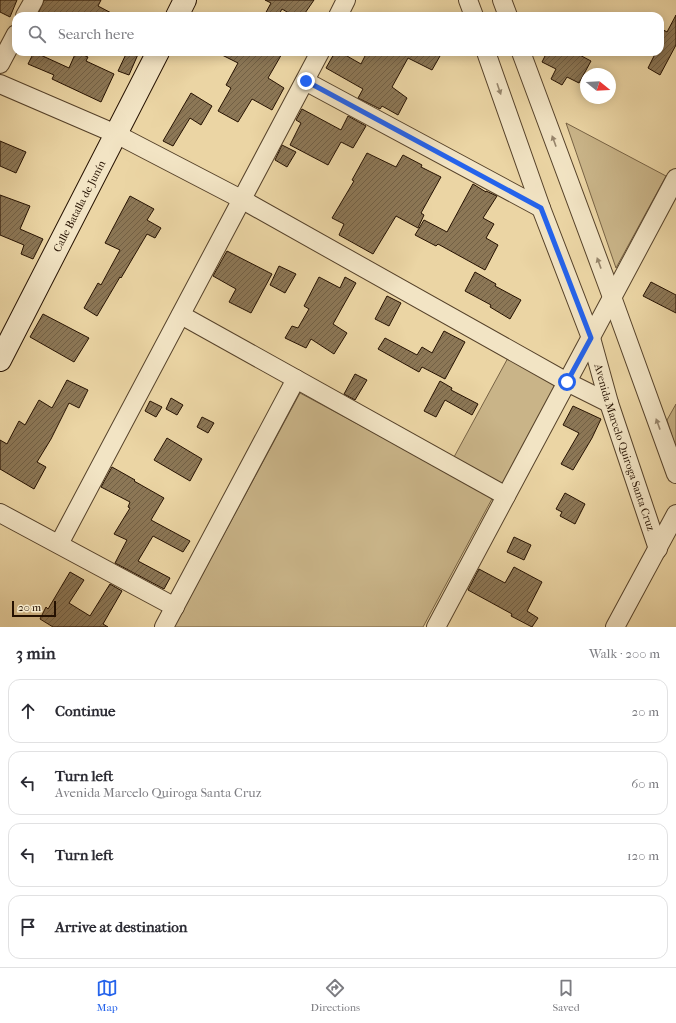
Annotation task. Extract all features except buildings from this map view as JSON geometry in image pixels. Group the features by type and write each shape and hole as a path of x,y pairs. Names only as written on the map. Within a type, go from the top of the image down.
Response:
{"main road":[{"path":"179,12 186,0"},
{"name":"Calle Batalla de Junín","path":"0,360 156,56"}],"street":[{"path":"27,12 34,0"},
{"path":"340,12 346,0"},
{"path":"468,0 472,12"},
{"path":"502,0 506,12"},
{"path":"0,64 12,42"},
{"path":"59,544 318,56"},
{"name":"Avenida Marcelo Quiroga Santa Cruz","path":"487,56 541,208 591,338 609,403 658,549"},
{"path":"522,56 676,474"},
{"path":"306,81 541,208"},
{"path":"0,84 116,134 241,199 567,382 609,403"},
{"path":"436,627 676,178"},
{"path":"181,315 506,496"},
{"path":"164,627 296,379"},
{"path":"0,513 175,607"},
{"path":"615,627 676,514"}],"shaded area":[{"path":"566,123 666,176 616,268"},
{"path":"509,356 558,383 503,484 454,457"},
{"path":"300,393 493,497 423,627 174,627"},
{"path":"676,404 676,449 667,420"}],"route":[{"path":"306,81 541,208 591,338 567,382"}]}
